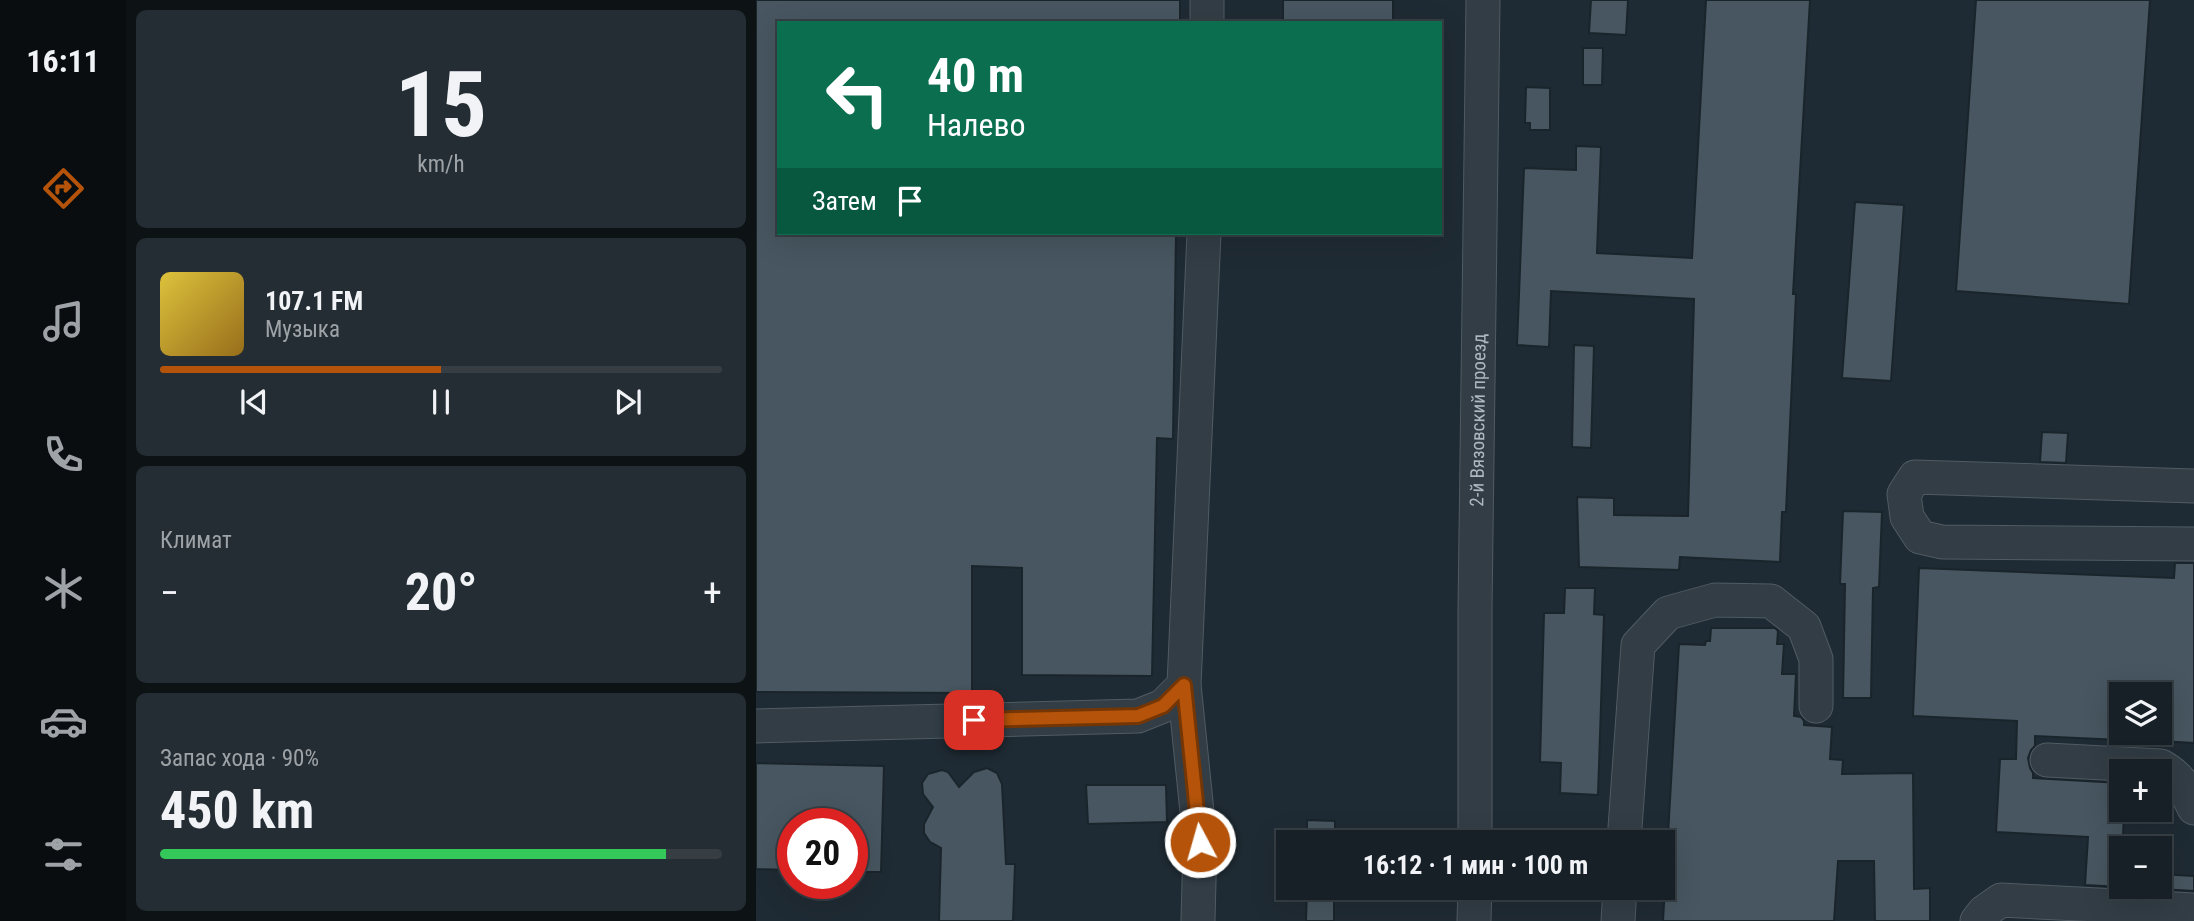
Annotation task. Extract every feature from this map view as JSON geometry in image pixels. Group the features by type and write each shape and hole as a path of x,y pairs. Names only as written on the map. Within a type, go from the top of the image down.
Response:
{"street":[{"path":"1207,0 1207,21"},
{"name":"2-й Вязовский проезд","path":"1475,830 1475,611 1483,0"},
{"path":"1198,921 1200,842 1184,685 1204,235"},
{"path":"2194,486 1915,477 1904,494 1908,517 1920,537 1942,542 2194,544"},
{"path":"1625,830 1638,645 1668,613 1715,600 1771,601 1804,627 1816,659 1816,706"},
{"path":"756,726 1138,716 1163,706 1184,685"},
{"path":"2047,760 2161,766 2183,782 2194,808"},
{"path":"1475,900 1475,921"},
{"path":"1618,921 1619,900"},
{"path":"1977,921 1984,912 2001,900 2194,910"}],"building":[{"path":"756,0 1180,0 1180,21 777,21 777,235 1176,235 1173,439 1157,438 1152,676 1022,675 1022,568 972,566 972,693 756,692"},
{"path":"1283,0 1393,0 1393,21 1283,21"},
{"path":"1591,0 1628,0 1626,35 1589,33"},
{"path":"1706,0 1810,0 1793,294 1796,294 1786,512 1782,512 1780,562 1680,557 1679,570 1579,567 1577,497 1614,498 1614,515 1688,516 1694,299 1551,291 1549,347 1517,345 1524,168 1576,170 1576,146 1601,147 1597,253 1692,258"},
{"path":"1976,0 2150,0 2129,304 1956,291"},
{"path":"1583,48 1603,48 1602,85 1583,85"},
{"path":"1526,87 1550,88 1550,130 1530,130 1530,123 1525,123"},
{"path":"1855,202 1904,205 1891,381 1842,378"},
{"path":"1574,345 1594,346 1591,448 1572,447"},
{"path":"2042,432 2068,433 2066,463 2040,462"},
{"path":"1843,511 1882,512 1879,587 1873,588 1871,698 1843,698 1845,584 1840,584"},
{"path":"2175,563 2194,563 2194,743 2172,742 2172,682 2109,682 2109,739 2035,736 2035,746 2028,758 2033,778 2109,782 2109,822 2124,822 2123,836 2109,836 2109,886 2085,885 2088,837 1996,832 2000,759 2016,759 2017,721 1913,716 1919,568 2174,578"},
{"path":"1565,588 1595,588 1594,614 1604,615 1598,795 1560,793 1561,763 1540,762 1544,613 1564,613"},
{"path":"1711,628 1775,628 1778,631 1777,644 1784,644 1782,674 1796,674 1794,716 1801,717 1804,725 1832,727 1830,759 1843,760 1842,774 1913,773 1914,889 1930,888 1930,921 1875,921 1874,861 1838,861 1834,921 1663,921 1664,900 1675,900 1675,830 1668,830 1679,644 1705,645 1706,641 1710,641"},
{"path":"756,763 884,766 881,872 868,872 868,808 777,808 777,870 756,869"},
{"path":"987,768 997,773 1002,784 1006,864 1015,864 1013,921 939,921 941,848 930,842 924,833 924,824 933,807 923,794 922,783 928,774 942,770 948,772 959,787 974,772"},
{"path":"1086,785 1166,785 1167,822 1088,824"},
{"path":"1307,820 1335,821 1335,830 1307,830"},
{"path":"2172,875 2194,876 2194,891 2172,890"},
{"path":"1307,900 1334,900 1334,921 1306,921"}],"route":[{"path":"974,720 1138,716 1163,706 1184,685 1200,842"}]}
